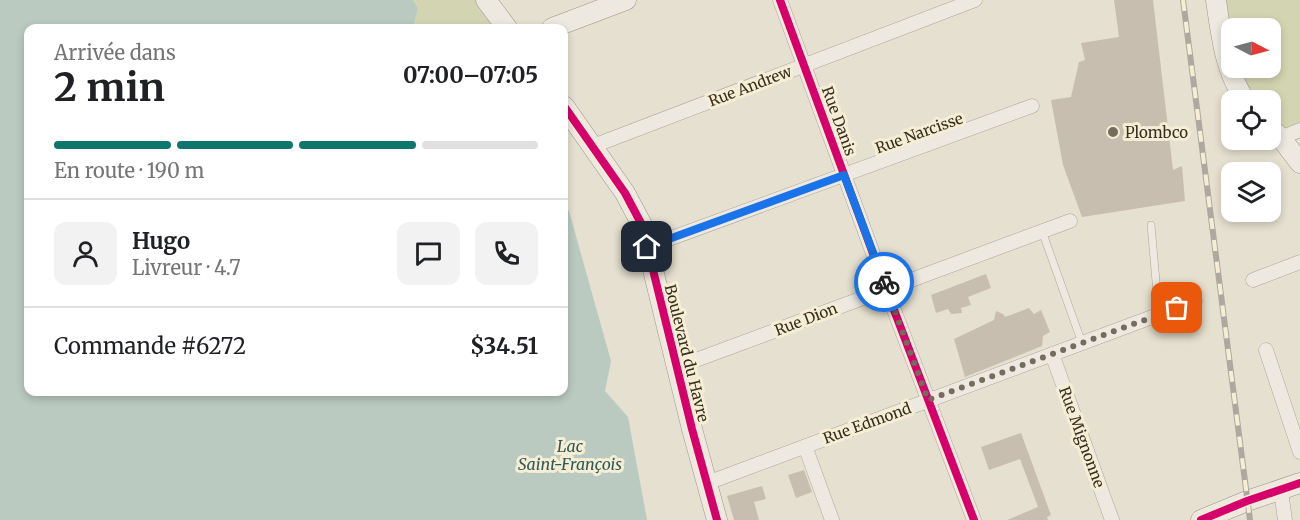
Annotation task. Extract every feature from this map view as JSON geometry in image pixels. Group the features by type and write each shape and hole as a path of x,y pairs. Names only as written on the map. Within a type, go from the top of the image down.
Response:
{"street":[{"path":"486,0 504,24"},
{"path":"563,24 626,0"},
{"name":"Rue Danis","path":"780,0 974,520"},
{"name":"Rue Andrew","path":"593,147 975,0"},
{"path":"1216,0 1227,59 1232,77 1239,90"},
{"name":"Rue Narcisse","path":"647,247 1032,106"},
{"name":"Boulevard du Havre","path":"568,112 625,193 642,225 717,520"},
{"path":"1281,132 1300,130"},
{"path":"1281,139 1300,163"},
{"name":"Rue Dion","path":"677,367 1070,221"},
{"path":"1253,280 1300,262"},
{"name":"Rue Edmond","path":"707,483 1195,302"},
{"path":"1266,350 1300,452"},
{"name":"Rue Mignonne","path":"1052,354 1112,520"},
{"path":"805,446 832,520"},
{"path":"1201,520 1300,483"},
{"path":"1281,490 1285,520"}],"lane":[{"path":"1151,225 1159,315"},
{"path":"1042,231 1082,343"}],"green space":[{"path":"413,0 480,0 497,24 414,24 418,8"},
{"path":"1226,0 1300,0 1300,131 1281,138 1281,90 1245,90 1239,78 1281,78 1281,18 1228,18"}],"water":[{"name":"Lac Saint-François","path":"0,0 413,0 418,8 414,24 24,24 24,396 568,396 568,210 611,361 605,391 628,417 647,520 0,520"}],"building":[{"name":"Plombco","path":"1114,0 1153,0 1173,170 1182,166 1185,201 1082,217 1063,165 1051,100 1071,97 1079,62 1085,60 1081,43 1119,37"},
{"path":"986,274 991,288 968,297 971,305 961,308 962,313 951,314 948,309 936,313 931,295"},
{"path":"1029,308 1034,314 1041,310 1050,332 1043,336 1042,346 965,377 954,339 994,320 996,311 1005,317"},
{"path":"1021,433 1051,515 1047,517 1048,520 1007,520 1038,507 1020,459 989,470 981,447"},
{"path":"804,470 812,492 796,498 788,475"},
{"path":"762,486 766,499 754,502 759,520 734,520 727,496"}],"railway":[{"path":"1183,0 1250,520"}],"cycle path":[{"path":"780,0 974,520"},
{"path":"568,112 625,193 642,225 692,429 717,520"},
{"path":"1201,520 1300,483"}],"way so far":[{"path":"884,282 928,400 1177,308"}],"place":[{"name":"Plombco","path":"1113,132"}],"route":[{"path":"647,247 844,175 884,282"}]}
